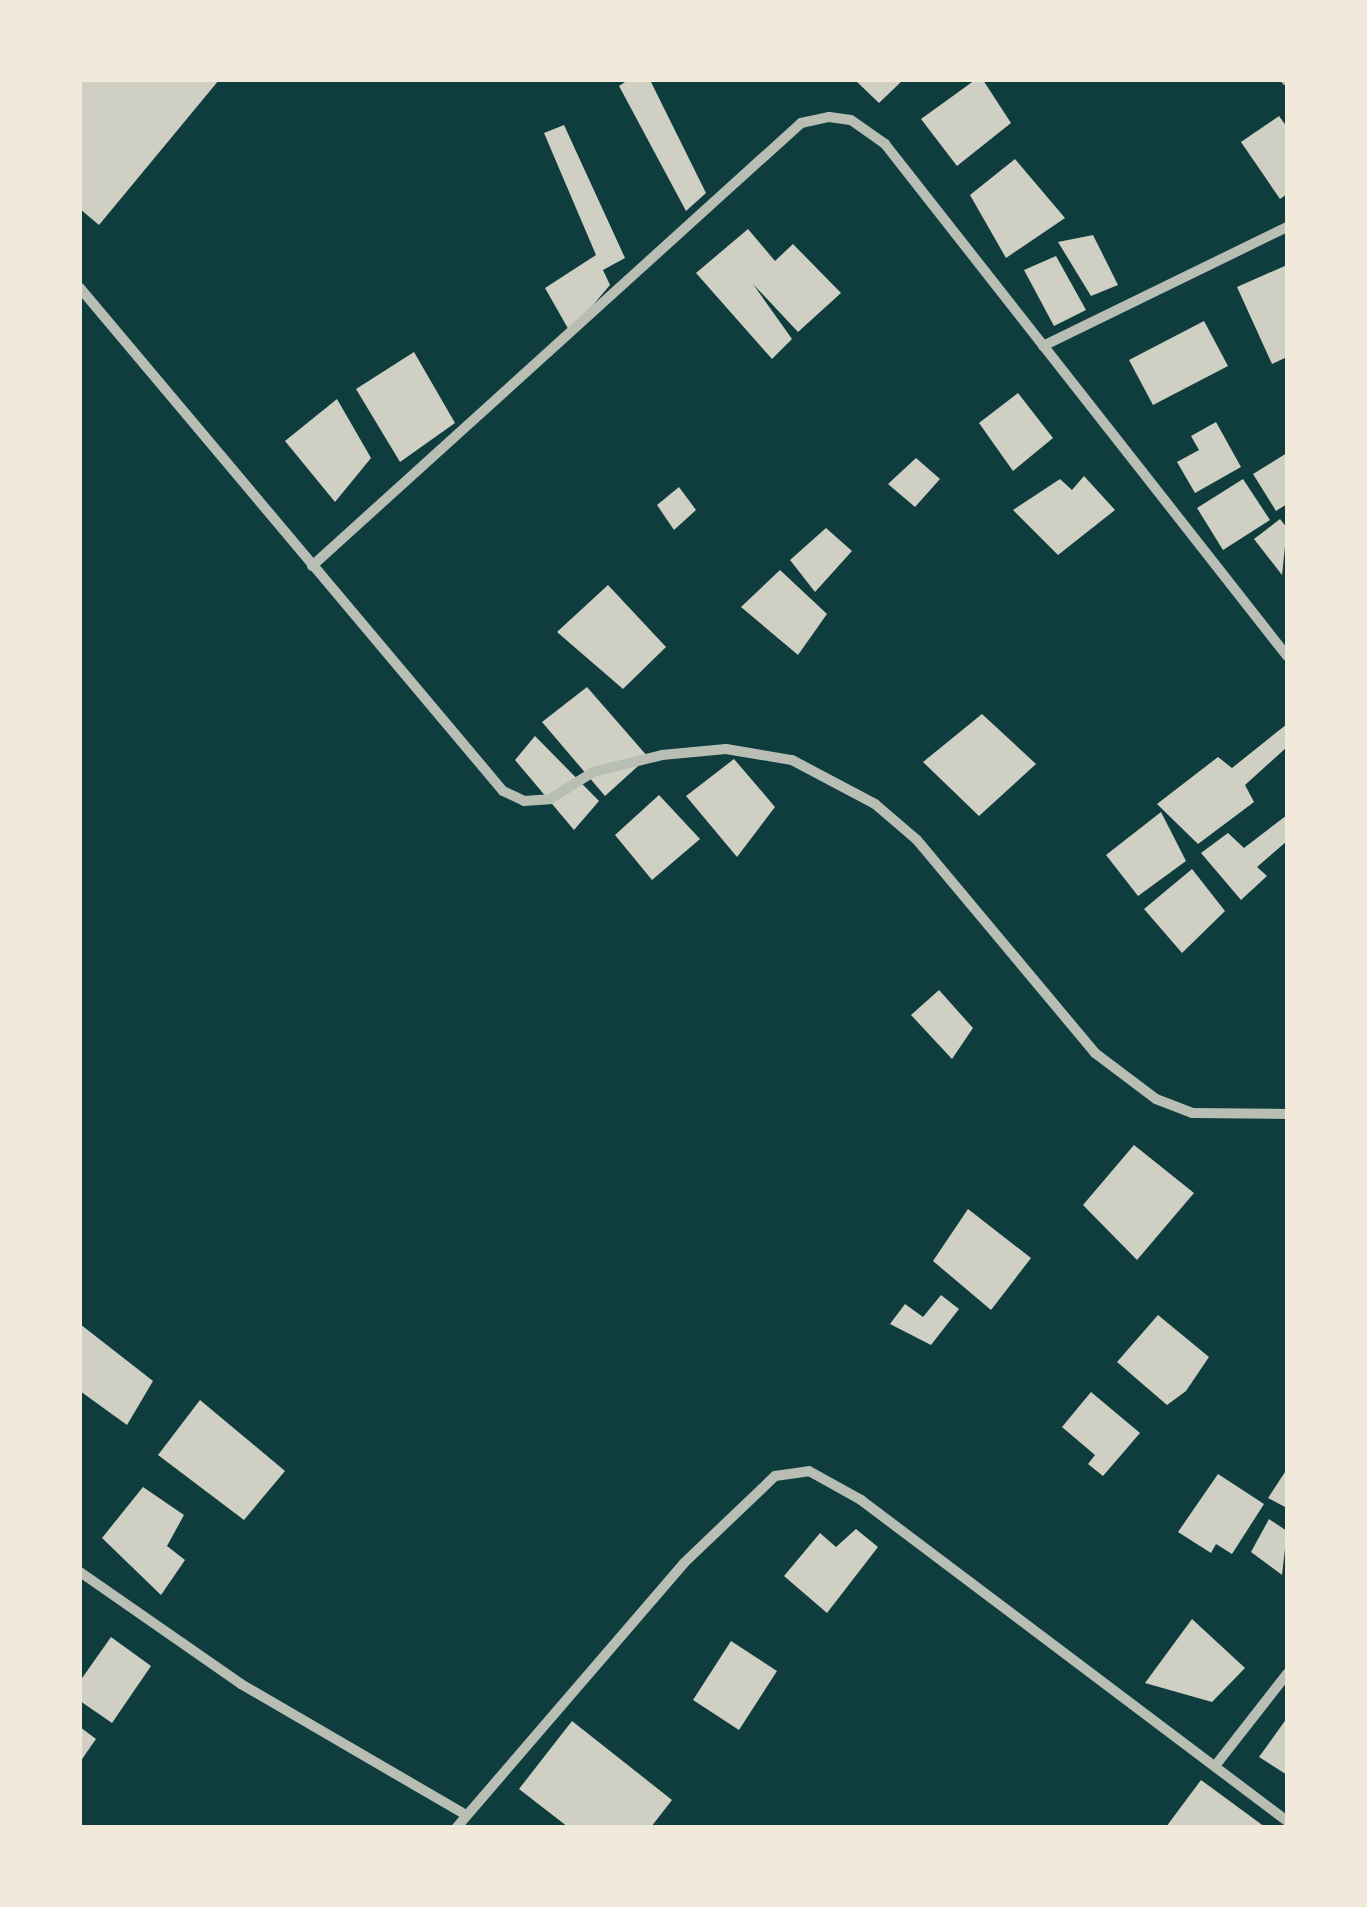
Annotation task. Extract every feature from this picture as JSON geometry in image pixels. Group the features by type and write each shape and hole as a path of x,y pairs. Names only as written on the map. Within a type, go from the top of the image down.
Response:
{"street":[{"path":"312,566 801,124 852,120 886,144 1287,656"},
{"path":"1043,346 1287,227"},
{"path":"80,288 503,791 524,800 550,799 593,772 662,754 726,749 792,760 875,804 917,840 1095,1052 1156,1099 1192,1113 1287,1114"},
{"path":"457,1827 684,1564 775,1476 790,1472 819,1475 861,1500 1287,1821"},
{"path":"80,1572 241,1684 466,1815"},
{"path":"1215,1766 1287,1674"}],"building":[{"path":"80,80 219,80 99,225 80,209"},
{"path":"628,80 650,80 706,193 686,211 619,86"},
{"path":"855,80 903,80 879,103"},
{"path":"975,80 983,80 1011,123 957,166 921,119"},
{"path":"1279,116 1287,127 1287,194 1280,199 1241,142"},
{"path":"564,125 625,258 603,270 610,285 570,332 545,288 596,255 544,133"},
{"path":"1015,159 1065,218 1006,258 970,195"},
{"path":"748,229 775,261 793,244 841,293 798,332 753,284 792,339 772,359 696,273"},
{"path":"1093,235 1118,285 1091,296 1058,242"},
{"path":"1056,256 1086,310 1054,326 1024,270"},
{"path":"1287,265 1287,357 1272,364 1237,287"},
{"path":"1204,321 1228,366 1153,405 1129,360"},
{"path":"414,352 455,423 400,462 356,389"},
{"path":"1018,393 1053,438 1013,471 979,423"},
{"path":"337,399 371,458 335,502 285,441"},
{"path":"1216,422 1241,467 1195,493 1177,462 1199,450 1191,436"},
{"path":"1287,453 1287,504 1276,511 1253,474"},
{"path":"916,458 940,479 915,507 888,484"},
{"path":"1084,476 1115,510 1058,555 1013,510 1060,479 1072,490"},
{"path":"1243,479 1270,520 1223,550 1197,508"},
{"path":"679,487 696,510 674,530 657,505"},
{"path":"1280,519 1287,528 1282,575 1254,539"},
{"path":"826,528 852,551 815,592 790,560"},
{"path":"780,570 827,614 798,655 741,607"},
{"path":"608,585 666,647 623,689 557,632"},
{"path":"587,687 648,757 605,796 542,722"},
{"path":"982,714 1036,764 979,816 923,762"},
{"path":"1287,724 1287,747 1245,785 1254,802 1198,844 1157,804 1218,757 1232,768"},
{"path":"535,736 599,801 574,830 515,760"},
{"path":"734,759 775,807 737,857 686,796"},
{"path":"659,795 700,839 652,880 615,835"},
{"path":"1161,812 1186,861 1138,896 1106,855"},
{"path":"1287,815 1287,841 1257,867 1267,876 1241,900 1201,853 1228,833 1244,848"},
{"path":"1192,869 1225,911 1182,953 1144,909"},
{"path":"939,990 973,1028 952,1059 911,1015"},
{"path":"1134,1145 1194,1193 1137,1260 1083,1205"},
{"path":"968,1209 1031,1258 991,1310 933,1261"},
{"path":"941,1295 959,1309 931,1345 890,1324 905,1304 923,1317"},
{"path":"1158,1315 1209,1357 1186,1391 1167,1405 1117,1362"},
{"path":"80,1324 153,1381 127,1425 80,1391"},
{"path":"1091,1392 1140,1433 1103,1476 1088,1464 1095,1455 1062,1427"},
{"path":"200,1400 285,1471 244,1520 158,1455"},
{"path":"1287,1469 1287,1508 1268,1498"},
{"path":"1218,1474 1264,1504 1232,1554 1216,1544 1211,1553 1178,1532"},
{"path":"143,1487 184,1515 167,1546 185,1560 161,1595 102,1538"},
{"path":"1269,1519 1287,1531 1282,1575 1251,1552"},
{"path":"856,1529 878,1547 827,1613 784,1576 820,1533 836,1547"},
{"path":"1192,1619 1245,1668 1212,1702 1145,1683"},
{"path":"111,1637 151,1666 112,1723 80,1701 80,1681"},
{"path":"731,1641 777,1671 739,1730 693,1700"},
{"path":"1287,1718 1287,1775 1259,1757"},
{"path":"572,1721 672,1800 651,1827 568,1827 519,1789"},
{"path":"80,1727 96,1739 80,1762"},
{"path":"1201,1780 1265,1827 1166,1827"}]}
